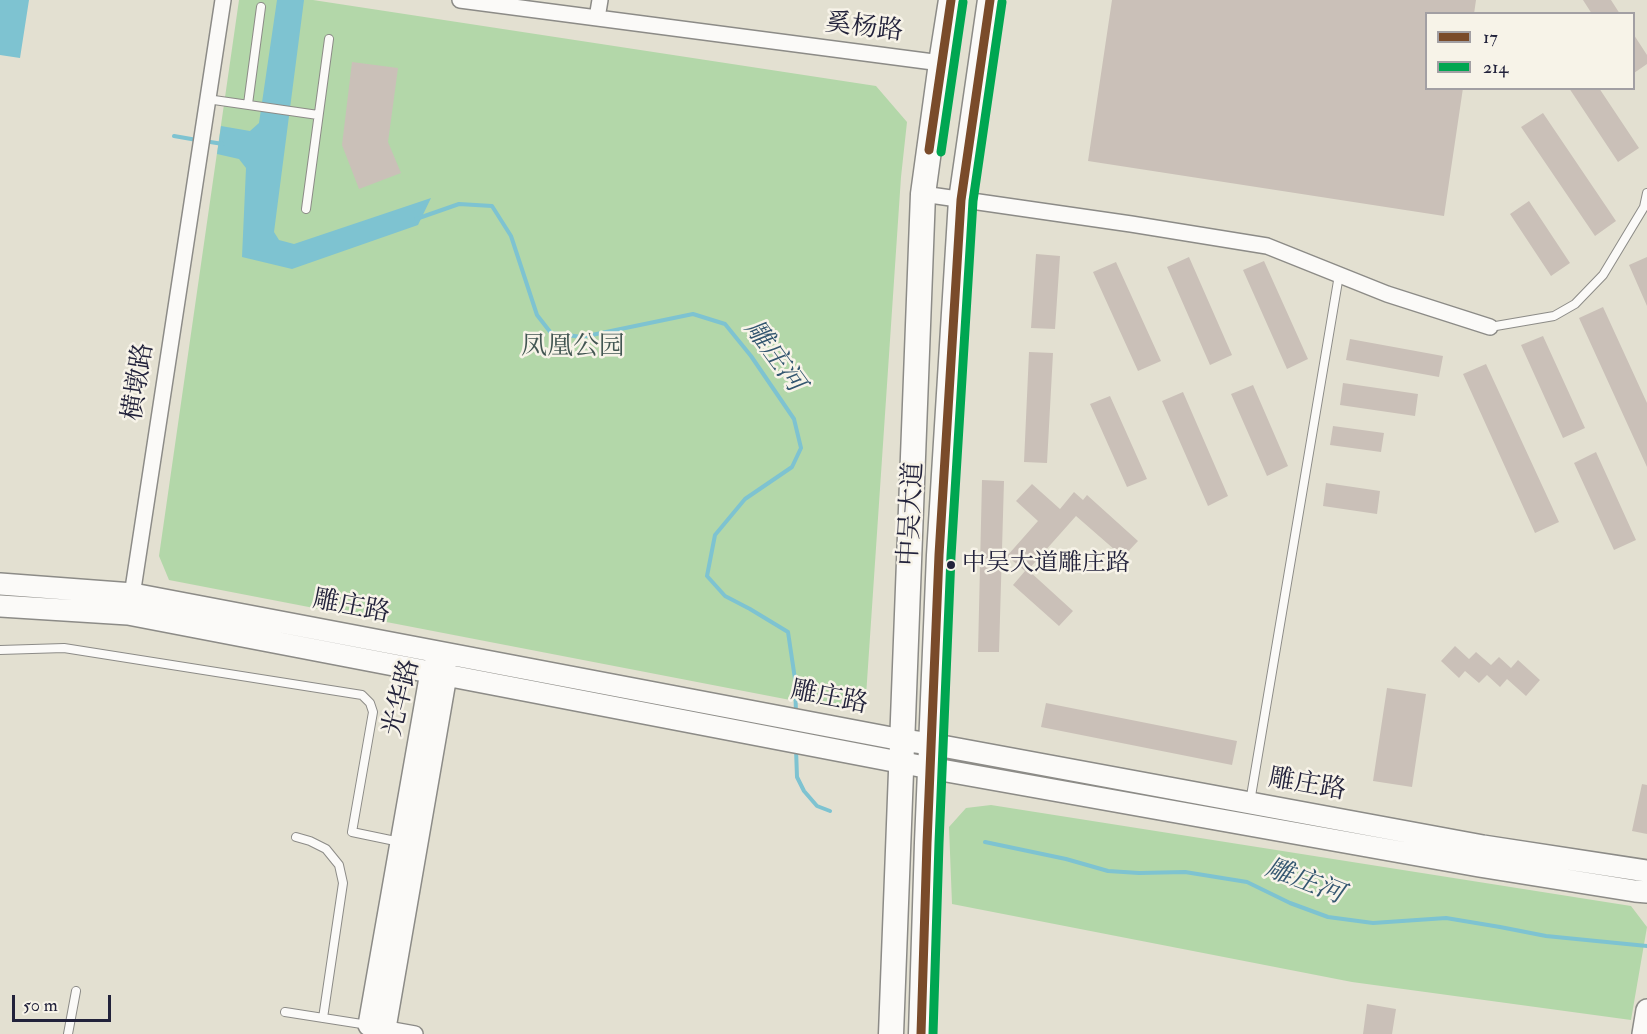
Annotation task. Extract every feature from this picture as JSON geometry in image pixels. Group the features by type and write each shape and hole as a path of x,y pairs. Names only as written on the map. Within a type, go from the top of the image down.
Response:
{"main road":[{"name":"中吴大道","path":"891,1034 923,194 951,0"},
{"name":"中吴大道","path":"921,1034 939,555 961,200 990,0"},
{"name":"雕庄路","path":"0,585 442,653 796,720 902,751"},
{"name":"雕庄路","path":"0,606 130,604 439,673 796,742 902,751 1479,866 1647,892"},
{"name":"光华路","path":"377,1027 442,653"},
{"name":"光华路","path":"377,1027 402,842 439,673"},
{"name":"雕庄路","path":"930,756 1250,803 1483,846 1647,871"},
{"path":"1643,1034 1647,1010"}],"street":[{"path":"207,99 223,0"},
{"name":"奚杨路","path":"460,0 941,63"},
{"path":"597,18 600,0"},
{"name":"横墩路","path":"130,604 207,99"},
{"path":"923,194 1267,246 1387,294 1490,327"},
{"path":"377,1027 415,1034"}],"lane":[{"path":"248,104 261,7"},
{"path":"306,209 329,39"},
{"path":"207,99 318,115"},
{"path":"1490,327 1554,316 1575,304 1602,275 1646,206 1647,193"},
{"path":"1250,803 1338,275"},
{"path":"0,650 64,648 362,695 370,703 373,712 352,832 402,842"},
{"path":"296,837 326,849 339,865 343,883 323,1018"},
{"path":"68,1034 76,992"},
{"path":"285,1012 377,1027"}],"green space":[{"name":"凤凰公园","path":"239,0 313,0 876,86 907,122 901,177 866,696 842,710 169,580 159,556"},
{"path":"991,805 1631,906 1647,927 1631,1020 1352,982 952,904 949,827 966,808"}],"water":[{"path":"0,0 29,0 20,58 0,55"},
{"path":"277,0 304,0 274,232 279,240 294,244 431,198 418,225 292,269 242,257 246,168 239,159 217,154 221,126 250,131 259,123"}],"building":[{"path":"1112,0 1476,0 1474,12 1425,12 1425,90 1463,90 1444,216 1088,161"},
{"path":"1583,0 1611,0 1619,12 1591,12"},
{"path":"1635,37 1647,55 1647,64 1635,72"},
{"path":"352,62 398,68 388,142 401,173 359,189 342,145"},
{"path":"1570,90 1600,90 1639,148 1618,162"},
{"path":"1543,113 1616,221 1595,236 1521,127"},
{"path":"1529,201 1570,263 1551,276 1510,214"},
{"path":"1036,254 1060,256 1055,329 1031,328"},
{"path":"1189,257 1232,355 1210,365 1167,267"},
{"path":"1647,257 1647,306 1629,265"},
{"path":"1264,261 1308,359 1287,369 1243,270"},
{"path":"1116,262 1161,361 1138,371 1093,272"},
{"path":"1603,307 1647,403 1647,467 1579,318"},
{"path":"1543,336 1585,428 1563,438 1521,345"},
{"path":"1350,339 1443,356 1439,377 1346,360"},
{"path":"1029,352 1053,353 1047,463 1024,462"},
{"path":"1486,364 1559,522 1535,533 1463,374"},
{"path":"1343,383 1418,394 1415,416 1340,405"},
{"path":"1253,385 1288,466 1267,476 1231,394"},
{"path":"1183,392 1228,496 1208,506 1162,401"},
{"path":"1110,396 1147,479 1127,487 1090,404"},
{"path":"1333,426 1384,433 1381,452 1330,445"},
{"path":"1596,452 1636,540 1614,550 1574,463"},
{"path":"982,480 1004,481 999,652 978,652"},
{"path":"1326,483 1380,491 1377,514 1323,506"},
{"path":"1032,484 1060,509 1074,492 1083,500 1087,495 1138,541 1123,557 1076,516 1028,570 1073,611 1059,626 1013,585 1025,571 1007,556 1038,521 1016,501"},
{"path":"1455,646 1469,659 1476,652 1491,665 1499,657 1511,668 1518,660 1540,680 1526,696 1507,679 1500,687 1487,675 1479,683 1465,671 1459,678 1441,661"},
{"path":"1387,688 1426,694 1412,787 1373,781"},
{"path":"1046,703 1237,741 1232,765 1041,727"},
{"path":"1642,784 1647,785 1647,834 1632,831"},
{"path":"1367,1004 1396,1009 1392,1034 1363,1034"}],"waterway":[{"name":"雕庄河","path":"174,136 197,140"},
{"name":"雕庄河","path":"204,141 223,144"},
{"name":"雕庄河","path":"416,219 459,204 492,206 511,236 537,315 551,333 582,337 693,314 725,324 751,356 794,419 801,448 792,467 745,499 715,535 707,576 725,596 788,632 795,679 796,714"},
{"name":"雕庄河","path":"796,749 797,777 804,791 817,806 830,811"},
{"name":"雕庄河","path":"985,842 1066,859 1108,871 1185,872 1247,882 1290,903 1328,917 1373,923 1446,918 1546,936 1647,946"}],"transit line":[{"name":"17","path":"929,150 951,0"},
{"name":"17","path":"921,1034 939,555 961,200 990,0"},
{"name":"214","path":"941,152 963,2"},
{"name":"214","path":"933,1034 951,556 973,201 1002,2"}],"place":[{"name":"中吴大道雕庄路","path":"951,565"}]}
